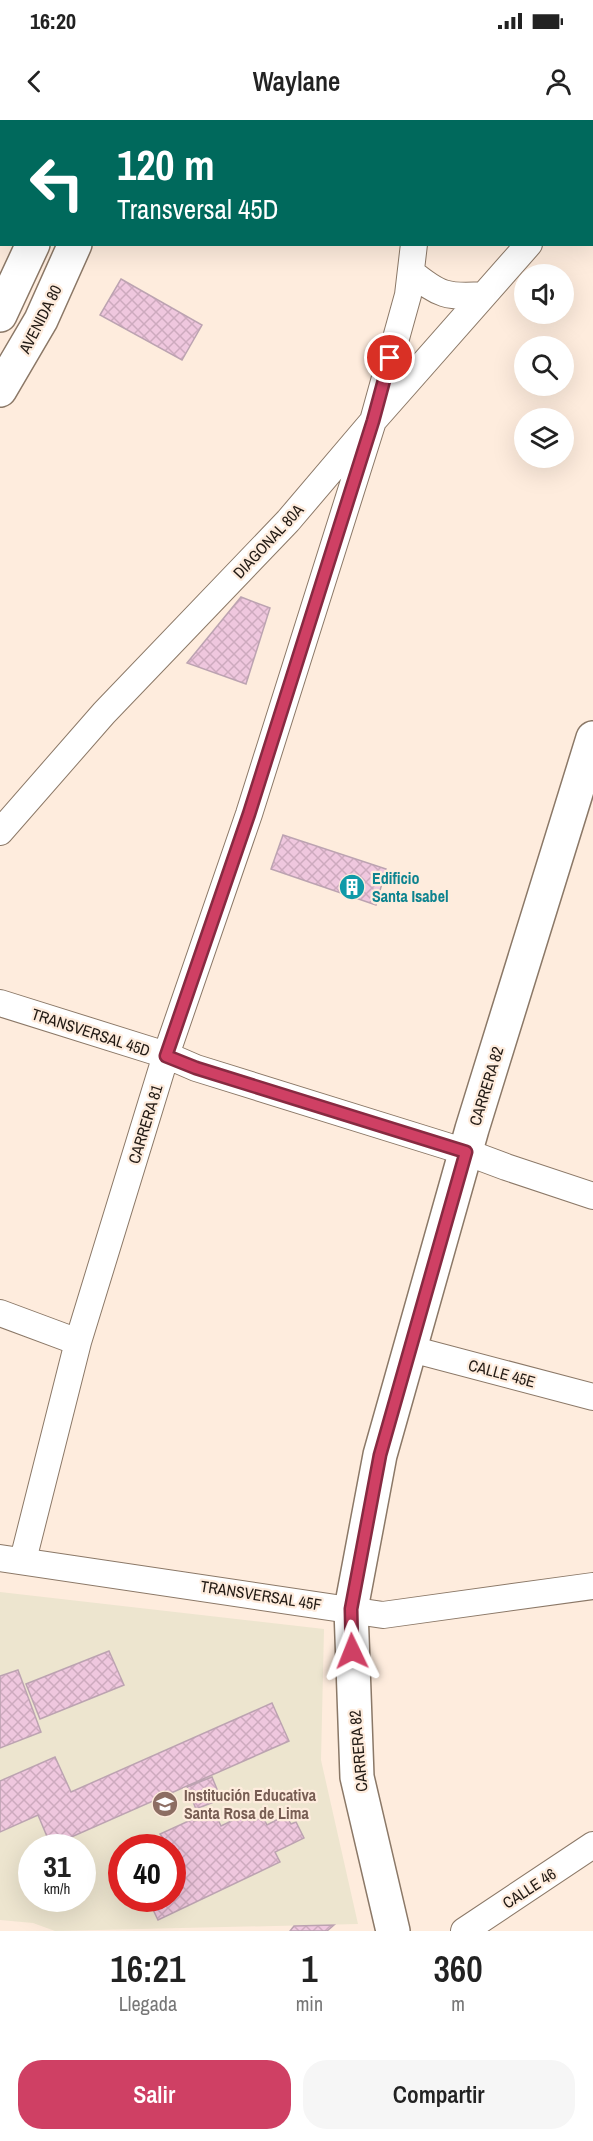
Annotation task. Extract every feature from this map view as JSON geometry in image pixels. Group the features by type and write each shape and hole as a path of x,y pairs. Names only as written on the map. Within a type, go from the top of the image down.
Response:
{"street":[{"path":"0,315 32,246"},
{"name":"AVENIDA 80","path":"0,390 41,320 74,246"},
{"name":"CARRERA 81","path":"12,1559 166,1056 249,814 373,421 408,295 414,246"},
{"name":"DIAGONAL 80A","path":"0,831 104,714 288,521 527,246"},
{"path":"411,272 432,289 458,297 484,295"},
{"name":"CARRERA 82","path":"393,1931 357,1777 351,1609 380,1455 466,1152 593,738"},
{"name":"TRANSVERSAL 45D","path":"0,1003 166,1056 196,1068 466,1152 593,1196"},
{"path":"0,1313 78,1342"},
{"name":"CALLE 45E","path":"411,1349 593,1397"},
{"name":"TRANSVERSAL 45F","path":"12,1559 383,1615 593,1586"},
{"name":"CALLE 46","path":"464,1931 589,1856"}],"shaded area":[{"name":"Institución Educativa Santa Rosa de Lima","path":"0,1592 324,1629 321,1760 358,1924 55,1931 33,1923 0,1920"}],"building":[{"path":"121,279 202,325 182,360 100,315"},
{"path":"241,597 270,608 246,684 187,663"},
{"name":"Edificio Santa Isabel","path":"283,835 386,869 376,905 271,869"},
{"path":"109,1651 124,1685 40,1719 26,1684"},
{"path":"18,1670 41,1732 0,1748 0,1676"},
{"path":"272,1703 289,1741 78,1834 46,1834 38,1815 0,1832 0,1781 55,1757 71,1792"},
{"path":"212,1777 221,1799 196,1809 187,1787"},
{"path":"213,1809 221,1826 246,1814 248,1818 252,1816 254,1821 263,1817 267,1825 286,1815 291,1824 296,1822 304,1838 275,1852 280,1862 186,1907 186,1834 160,1834 193,1819 194,1821 201,1819 199,1816"},
{"path":"154,1912 175,1912 158,1920"},
{"path":"334,1925 327,1931 290,1931 294,1926"}],"place":[{"name":"Edificio Santa Isabel","path":"352,887"},
{"name":"Institución Educativa Santa Rosa de Lima","path":"165,1804"}],"route":[{"path":"352,1651 351,1609 380,1455 466,1152 196,1068 166,1056 249,814 373,421 390,358"}]}
